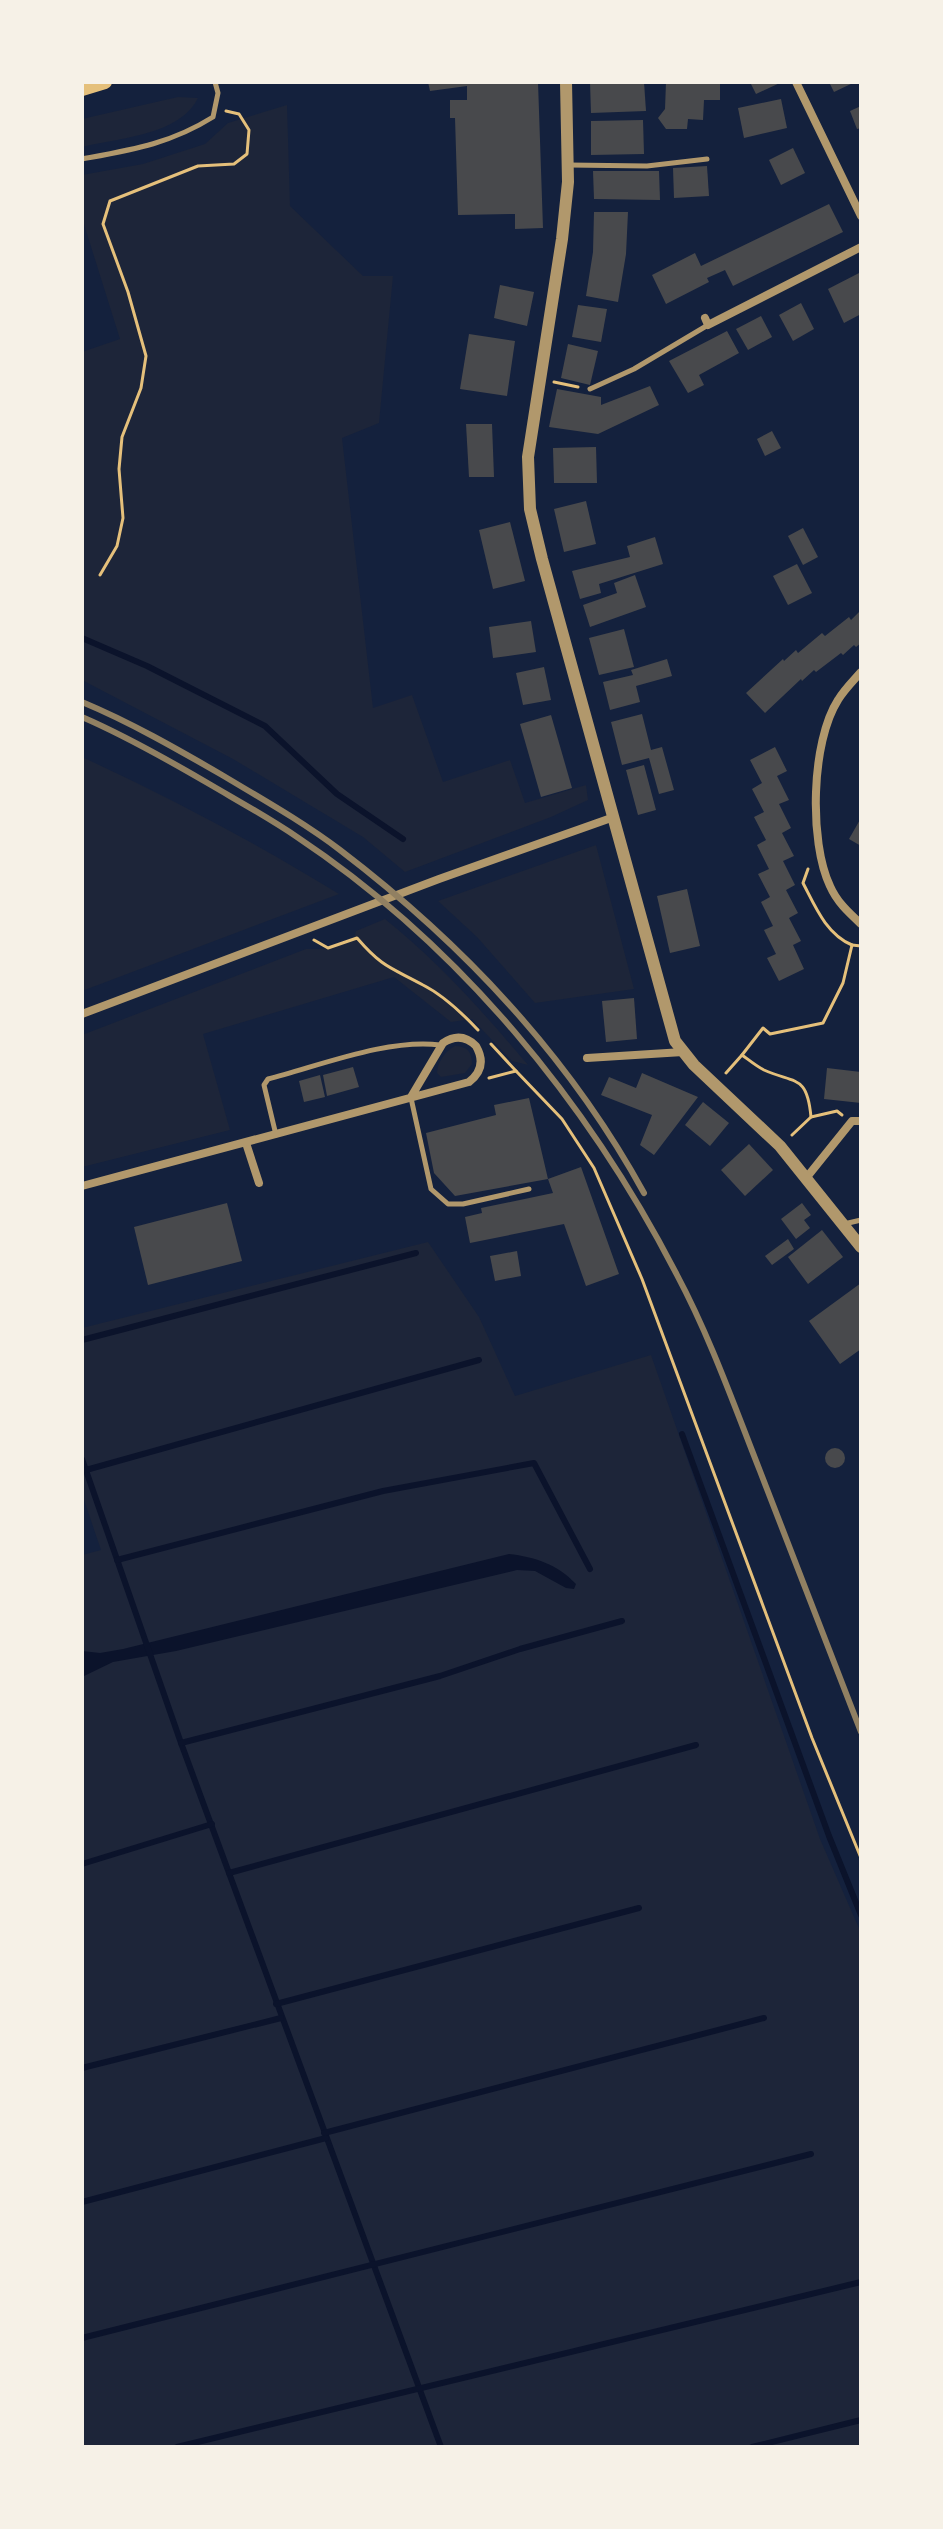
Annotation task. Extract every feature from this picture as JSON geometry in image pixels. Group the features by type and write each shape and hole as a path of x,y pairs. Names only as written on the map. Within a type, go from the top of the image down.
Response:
{"main road":[{"path":"82,89 105,82"}],"street":[{"path":"566,82 568,165 562,239 528,457 530,509 670,1028 683,1052 780,1146 861,1247"},
{"path":"796,82 861,216"},
{"path":"707,322 861,247"},
{"path":"861,672 837,701 823,737 817,846 829,885 842,908 861,924"},
{"path":"82,1014 439,879 614,817"},
{"path":"82,1186 469,1082 477,1074 482,1061 480,1052 471,1041 457,1037 440,1045 411,1097"},
{"path":"587,1058 683,1052"},
{"path":"807,1177 856,1121"},
{"path":"246,1143 259,1183"}],"lane":[{"path":"82,159 150,147 187,133 213,117 218,93 215,82"},
{"path":"568,165 647,166 707,159"},
{"path":"590,389 634,369 707,322"},
{"path":"276,1135 264,1085 268,1079 399,1044 440,1045"},
{"path":"411,1097 431,1189 448,1204 463,1204 529,1189"},
{"path":"843,1224 861,1220"}],"path":[{"path":"100,575 117,546 123,518 119,469 122,437 141,388 146,356 128,292 103,224 110,201 198,166 234,164 247,154 249,130 239,114 215,108"},
{"path":"539,378 590,389"},
{"path":"817,846 803,883 822,920 841,941 861,946"},
{"path":"328,948 357,938 376,961 426,986 465,1016 562,1119 594,1168 642,1279 812,1738 861,1858"},
{"path":"715,1085 763,1028 770,1034 823,1023 843,983 852,945"},
{"path":"742,1055 765,1070 789,1076 802,1085 809,1099 811,1117"},
{"path":"477,1074 487,1078 516,1071"},
{"path":"780,1146 811,1117 837,1111 856,1121"}],"shaded area":[{"path":"178,97 198,98 177,120 163,127 82,147 82,119"},
{"path":"287,105 290,206 363,276 393,276 379,423 342,438 373,708 412,695 443,782 510,760 525,803 586,785 588,800 405,872 363,837 233,759 82,680 82,352 120,339 82,218 82,175 143,164 205,144 228,123"},
{"path":"82,757 213,822 339,894 82,991"},
{"path":"596,845 634,989 535,1003 477,937 438,901"},
{"path":"385,919 460,988 528,1065 512,1061 472,1019 451,1022 394,977 203,1034 230,1130 82,1167 82,1035 306,949 329,949 353,941 356,931"},
{"path":"455,1046 468,1050 472,1064 465,1073 441,1077 437,1073 440,1061"},
{"path":"428,1242 479,1317 515,1396 651,1355 820,1839 861,1933 861,2447 82,2447 82,1555 101,1550 82,1494 82,1328"},
{"path":"509,1554 528,1557 553,1567 576,1584 574,1589 566,1588 535,1571 517,1570 176,1651 113,1662 82,1677 82,1651 100,1653 123,1649"}],"building":[{"path":"428,82 538,82 543,228 515,229 515,214 458,215 455,118 450,118 450,100 467,100 467,86 430,91"},
{"path":"590,82 644,82 646,111 591,113"},
{"path":"666,82 720,82 720,100 704,100 703,120 688,119 687,129 666,129 658,118 665,109"},
{"path":"750,82 782,82 756,94"},
{"path":"829,82 855,82 834,92"},
{"path":"781,99 787,128 744,138 738,108"},
{"path":"861,106 861,128 857,129 850,111"},
{"path":"643,120 644,154 591,155 591,121"},
{"path":"793,148 805,173 781,185 769,160"},
{"path":"707,166 709,196 674,198 673,168"},
{"path":"593,171 659,171 660,200 594,199"},
{"path":"829,204 843,232 733,286 725,270 707,278 709,282 666,304 652,275 695,253 701,266"},
{"path":"594,212 628,212 626,254 618,302 586,296 593,252"},
{"path":"861,272 861,314 844,323 828,289"},
{"path":"500,285 534,292 527,326 494,318"},
{"path":"801,303 814,329 793,341 779,315"},
{"path":"578,305 607,309 601,342 572,337"},
{"path":"761,316 772,337 748,350 736,329"},
{"path":"727,331 739,353 699,375 704,385 688,393 669,361"},
{"path":"469,334 515,341 507,396 460,389"},
{"path":"568,344 598,351 590,385 561,378"},
{"path":"650,386 659,405 598,434 549,427 557,389 601,397 601,405"},
{"path":"466,424 492,424 494,477 469,477"},
{"path":"772,431 781,448 765,456 757,439"},
{"path":"596,447 597,483 554,483 553,448"},
{"path":"586,501 596,544 564,552 554,509"},
{"path":"510,522 525,581 493,589 479,530"},
{"path":"803,528 818,557 803,565 788,536"},
{"path":"655,537 663,564 599,584 601,593 580,599 572,571 630,557 627,546"},
{"path":"797,564 812,593 788,605 773,576"},
{"path":"635,575 646,607 590,627 583,605 617,593 614,583"},
{"path":"861,610 861,643 801,679 765,713 746,693 783,659 796,650 798,653 822,633 825,636 849,617 851,620"},
{"path":"531,621 536,652 493,658 489,627"},
{"path":"624,629 634,667 599,675 589,638"},
{"path":"667,659 672,676 636,686 640,702 610,710 603,682 633,675 631,670"},
{"path":"544,667 551,700 523,705 516,673"},
{"path":"642,714 651,750 662,747 674,790 659,794 649,758 622,765 611,722"},
{"path":"551,715 572,788 541,797 520,724"},
{"path":"775,747 787,771 777,776 789,800 779,804 791,828 782,833 794,856 783,861 795,885 786,890 798,913 789,918 801,941 793,945 804,969 779,981 767,958 776,954 764,930 773,926 761,902 770,897 758,874 769,869 757,845 766,840 754,817 764,812 752,789 762,783 750,760"},
{"path":"644,765 656,810 638,815 626,770"},
{"path":"861,818 861,846 849,839"},
{"path":"687,889 700,946 670,953 657,896"},
{"path":"634,998 637,1039 606,1042 602,1001"},
{"path":"353,1067 359,1087 327,1096 323,1075"},
{"path":"827,1068 861,1072 861,1103 824,1099"},
{"path":"642,1073 698,1097 654,1155 640,1145 652,1115 601,1095 609,1077 636,1088"},
{"path":"320,1075 325,1097 304,1102 299,1081"},
{"path":"529,1098 548,1179 455,1196 434,1173 426,1133 496,1115 494,1105"},
{"path":"703,1102 729,1123 710,1146 685,1125"},
{"path":"749,1144 773,1170 745,1196 721,1170"},
{"path":"581,1167 619,1274 586,1286 564,1224 470,1243 465,1217 482,1213 481,1208 553,1193 548,1179"},
{"path":"227,1203 242,1261 148,1285 134,1227"},
{"path":"802,1203 811,1215 804,1220 810,1228 796,1239 781,1219"},
{"path":"822,1230 843,1257 808,1284 788,1257"},
{"path":"788,1239 794,1249 772,1265 765,1256"},
{"path":"517,1251 521,1276 495,1281 490,1256"},
{"path":"861,1283 861,1349 840,1364 809,1321"},
{"path":"835,1448 842,1451 845,1458 842,1465 835,1468 828,1465 825,1458 828,1451"}],"waterway":[{"path":"82,638 147,666 265,726 337,794 403,839"},
{"path":"82,1340 416,1253"},
{"path":"86,1470 479,1360"},
{"path":"682,1434 829,1836 861,1915"},
{"path":"82,1459 181,1743 441,2447"},
{"path":"117,1560 383,1491 534,1463 590,1569"},
{"path":"181,1743 440,1676 520,1649 622,1621"},
{"path":"229,1873 696,1745"},
{"path":"82,1864 212,1824"},
{"path":"276,2004 639,1908"},
{"path":"82,2068 281,2018"},
{"path":"324,2133 764,2018"},
{"path":"82,2202 326,2138"},
{"path":"82,2338 811,2154"},
{"path":"177,2447 861,2282"},
{"path":"752,2447 861,2420"}],"railway":[{"path":"82,702 171,746 297,820 340,850 429,924 510,1006 547,1050 615,1143 644,1193"},
{"path":"82,717 148,749 254,810 356,880 465,977 560,1089 642,1211 700,1322 861,1732"}]}
